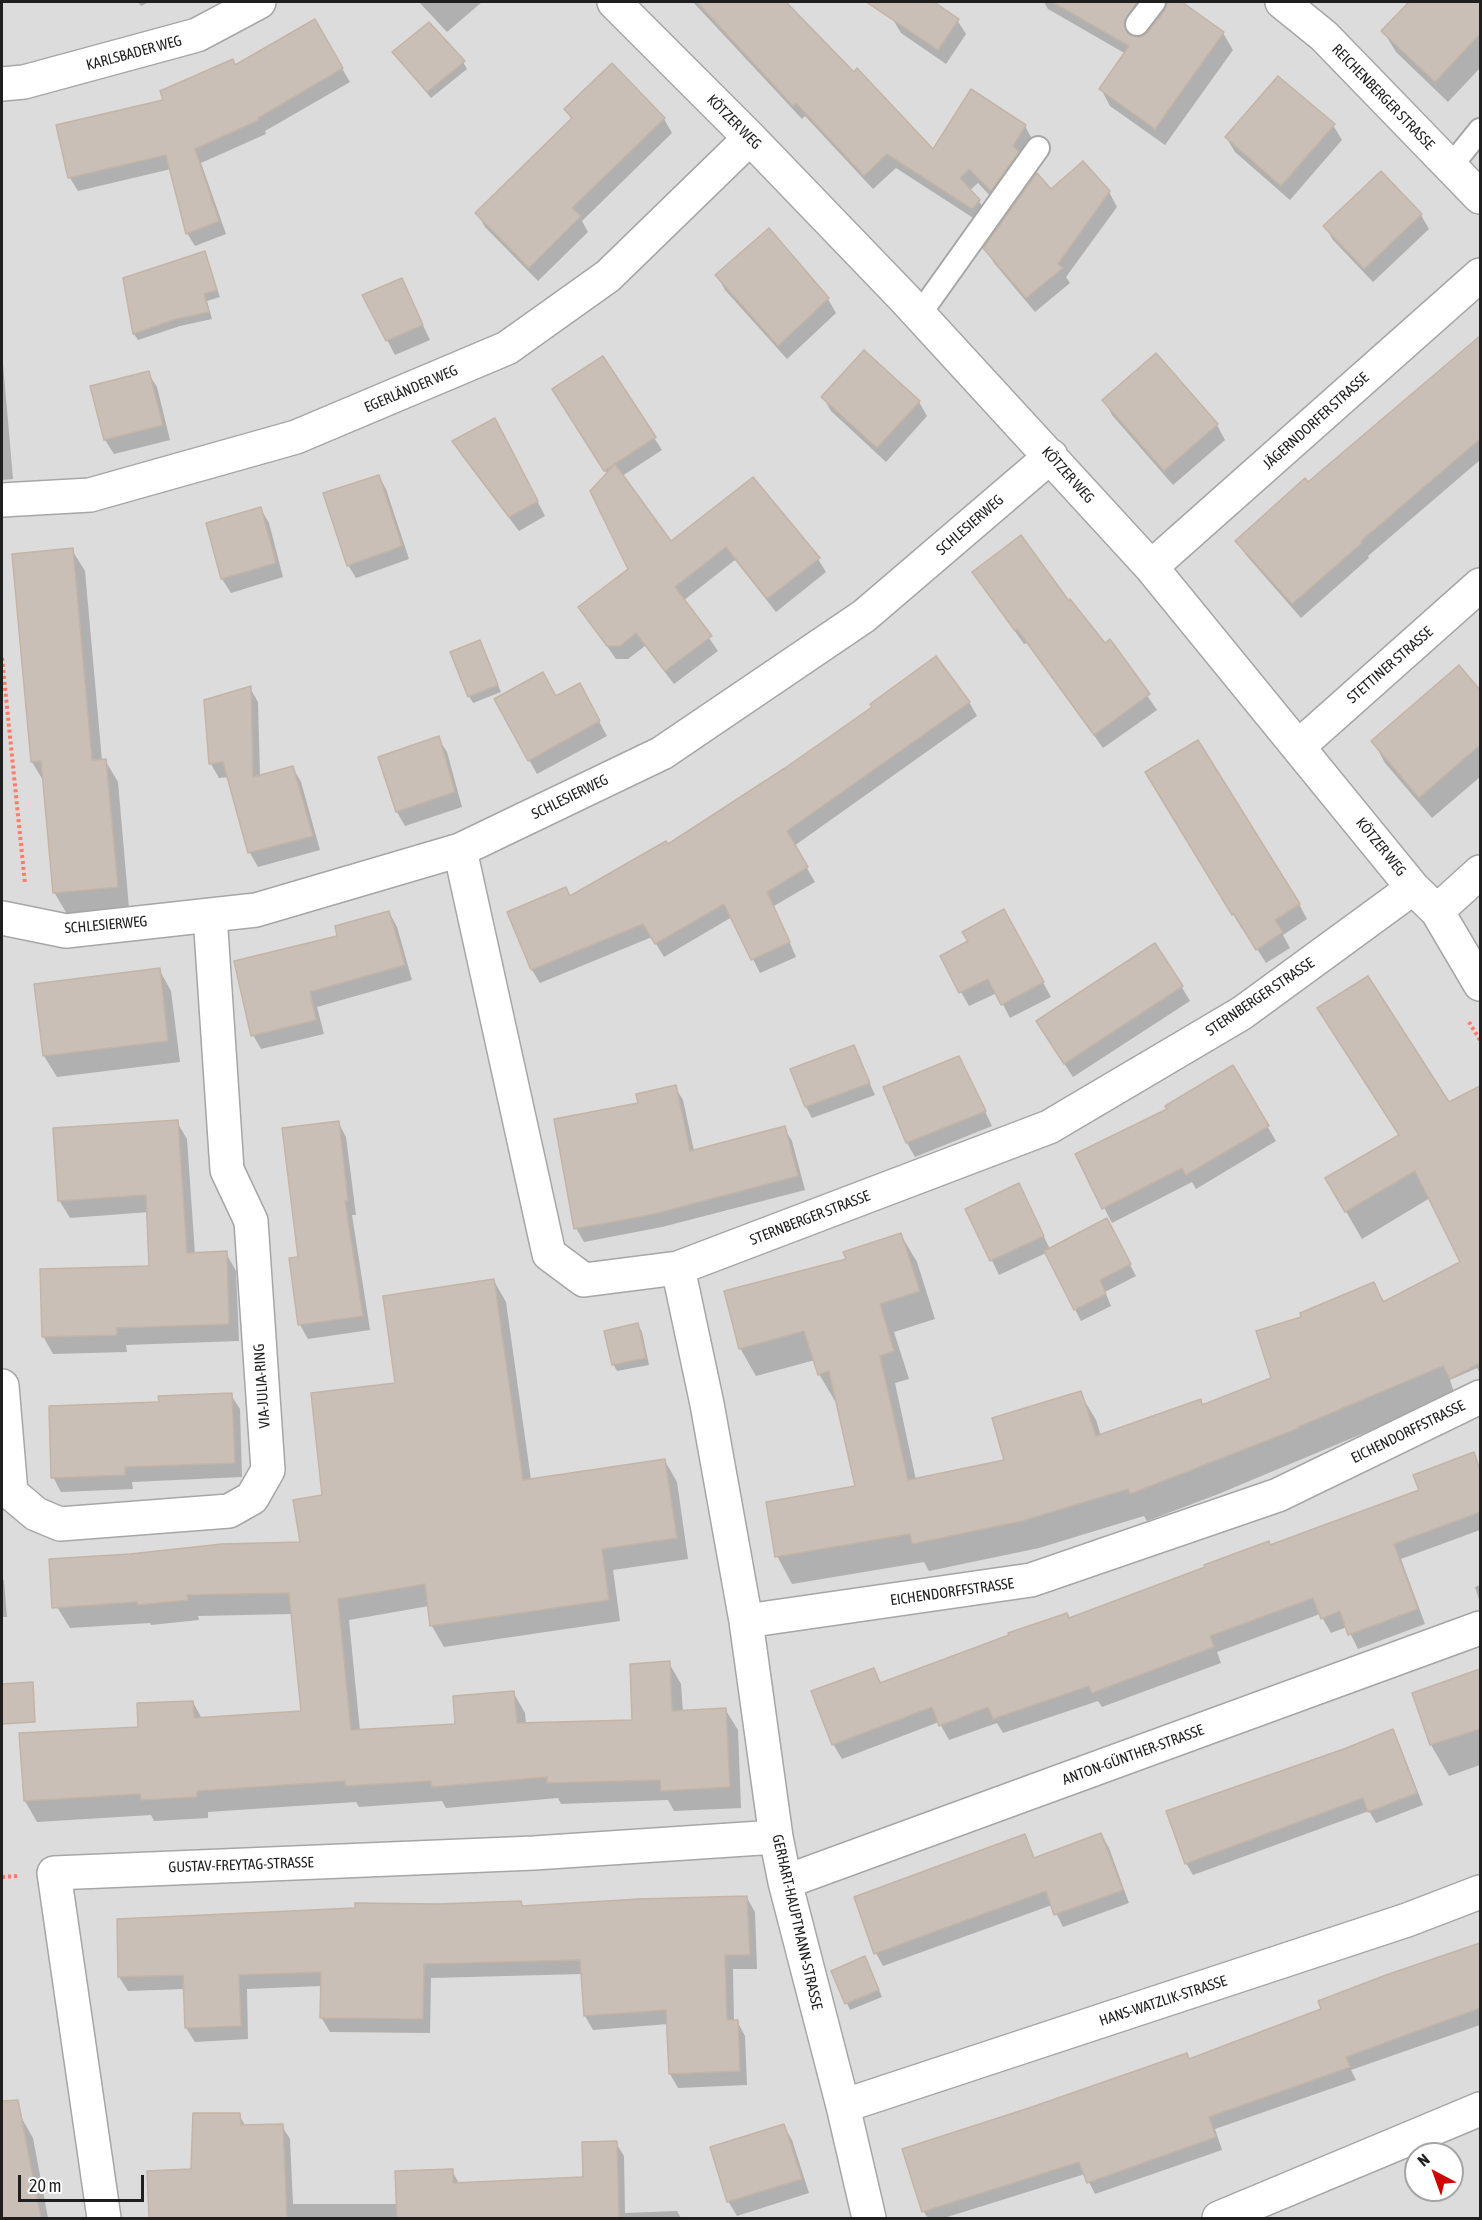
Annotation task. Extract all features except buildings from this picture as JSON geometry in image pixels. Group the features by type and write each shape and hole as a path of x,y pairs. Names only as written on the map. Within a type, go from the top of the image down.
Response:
{"street":[{"name":"KARLSBADER WEG","path":"2,84 24,82 197,36 259,2"},
{"name":"KÖTZER WEG","path":"614,2 750,138 920,315 1151,567 1413,888 1437,911 1480,984"},
{"name":"REICHENBERGER STRASSE","path":"1282,2 1323,36 1480,197"},
{"name":"EGERLÄNDER WEG","path":"2,500 90,495 296,437 507,348 608,276 750,138"},
{"name":"JÄGERNDORFER STRASSE","path":"1151,567 1480,275"},
{"name":"SCHLESIERWEG","path":"16,921 66,931 256,910 460,850 662,753 864,616 1050,456"},
{"name":"STETTINER STRASSE","path":"1299,746 1480,585"},
{"name":"STERNBERGER STRASSE","path":"460,850 549,1254 585,1280 678,1268 1049,1127 1242,1013 1413,888"},
{"path":"1437,911 1480,872"},
{"name":"VIA-JULIA-RING","path":"2,1386 11,1493 36,1514 60,1524 229,1511 252,1498 268,1470 251,1221 227,1170 210,915"},
{"path":"678,1268 707,1404 746,1621"},
{"name":"EICHENDORFFSTRASSE","path":"746,1621 1031,1580 1278,1495 1480,1397"},
{"name":"GERHART-HAUPTMANN-STRASSE","path":"746,1621 776,1836 785,1882 843,2106 869,2218"},
{"name":"ANTON-GÜNTHER-STRASSE","path":"785,1882 1480,1628"},
{"name":"GUSTAV-FREYTAG-STRASSE","path":"104,2218 54,1873 534,1853 776,1836"},
{"name":"HANS-WATZLIK-STRASSE","path":"843,2106 1407,1920 1480,1892"},
{"path":"1219,2218 1480,2109"}],"lane":[{"path":"1137,24 1154,2"},
{"path":"1451,166 1480,130"},
{"path":"920,315 1038,148"}],"path":[{"path":"2,658 16,921"}],"shaded area":[{"path":"2,2 1480,2 1480,2218 2,2218"}]}
